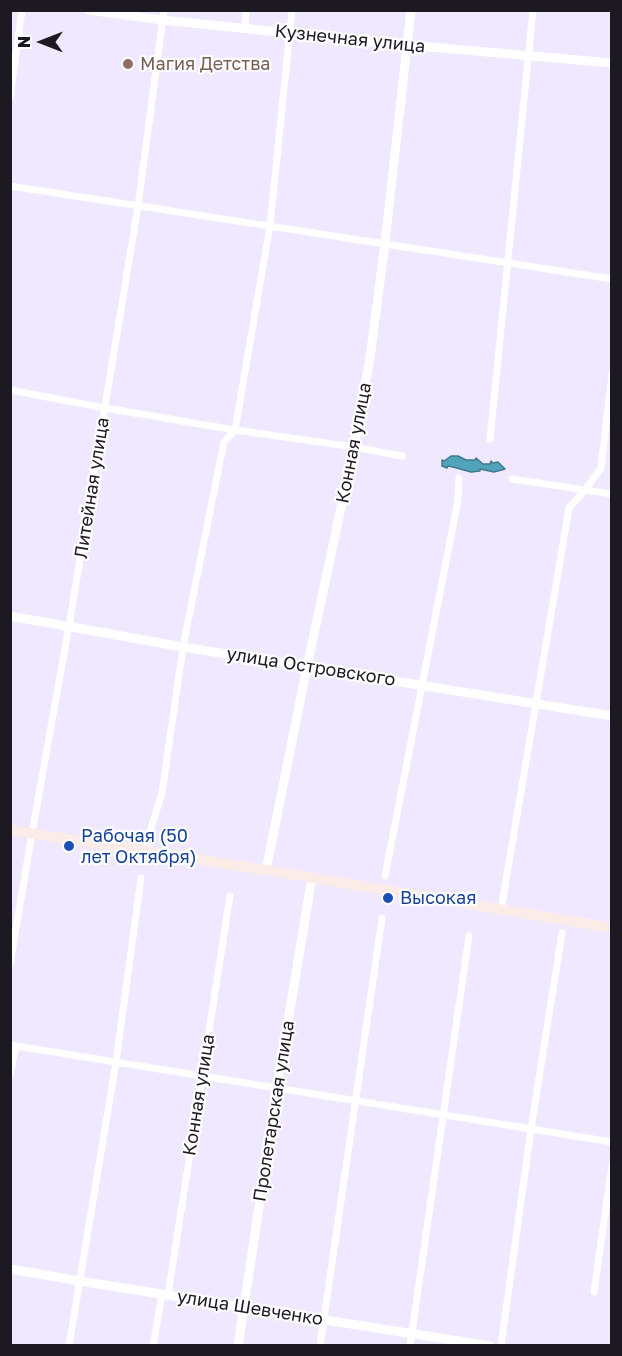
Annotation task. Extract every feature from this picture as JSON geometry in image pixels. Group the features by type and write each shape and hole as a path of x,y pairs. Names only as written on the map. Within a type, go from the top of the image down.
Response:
{"main road":[{"path":"10,830 612,928"}],"street":[{"path":"10,97 22,10"},
{"name":"Кузнечная улица","path":"89,10 163,15 244,28 407,45 612,63"},
{"path":"244,28 246,10"},
{"path":"146,851 162,793 183,647 224,442 235,430 270,226 292,10"},
{"name":"Конная улица","path":"266,870 354,447 370,358 411,10"},
{"path":"490,440 533,10"},
{"name":"Литейная улица","path":"10,964 69,626 138,206 163,15"},
{"path":"10,186 612,279"},
{"path":"501,910 569,508 601,468 612,374"},
{"path":"11,391 402,456"},
{"path":"385,876 458,500 459,478"},
{"path":"512,479 612,494"},
{"name":"улица Островского","path":"10,616 183,647 612,716"},
{"path":"69,1346 116,1062 141,878"},
{"name":"Пролетарская улица","path":"238,1346 312,878"},
{"name":"Конная улица","path":"153,1346 165,1294 230,896"},
{"path":"320,1346 382,918"},
{"path":"501,1346 531,1129 562,933"},
{"path":"410,1346 469,936"},
{"path":"10,1074 13,1046 612,1142"},
{"path":"594,1292 612,1166"},
{"name":"улица Шевченко","path":"10,1269 490,1346"}],"water":[{"path":"458,456 466,460 476,458 483,464 490,464 491,461 498,462 505,469 494,472 480,469 480,471 471,472 442,466 442,460"}],"place":[{"name":"Магия Детства","path":"128,64"},
{"name":"Рабочая (50 лет Октября)","path":"69,846"},
{"name":"Высокая","path":"388,898"}]}
